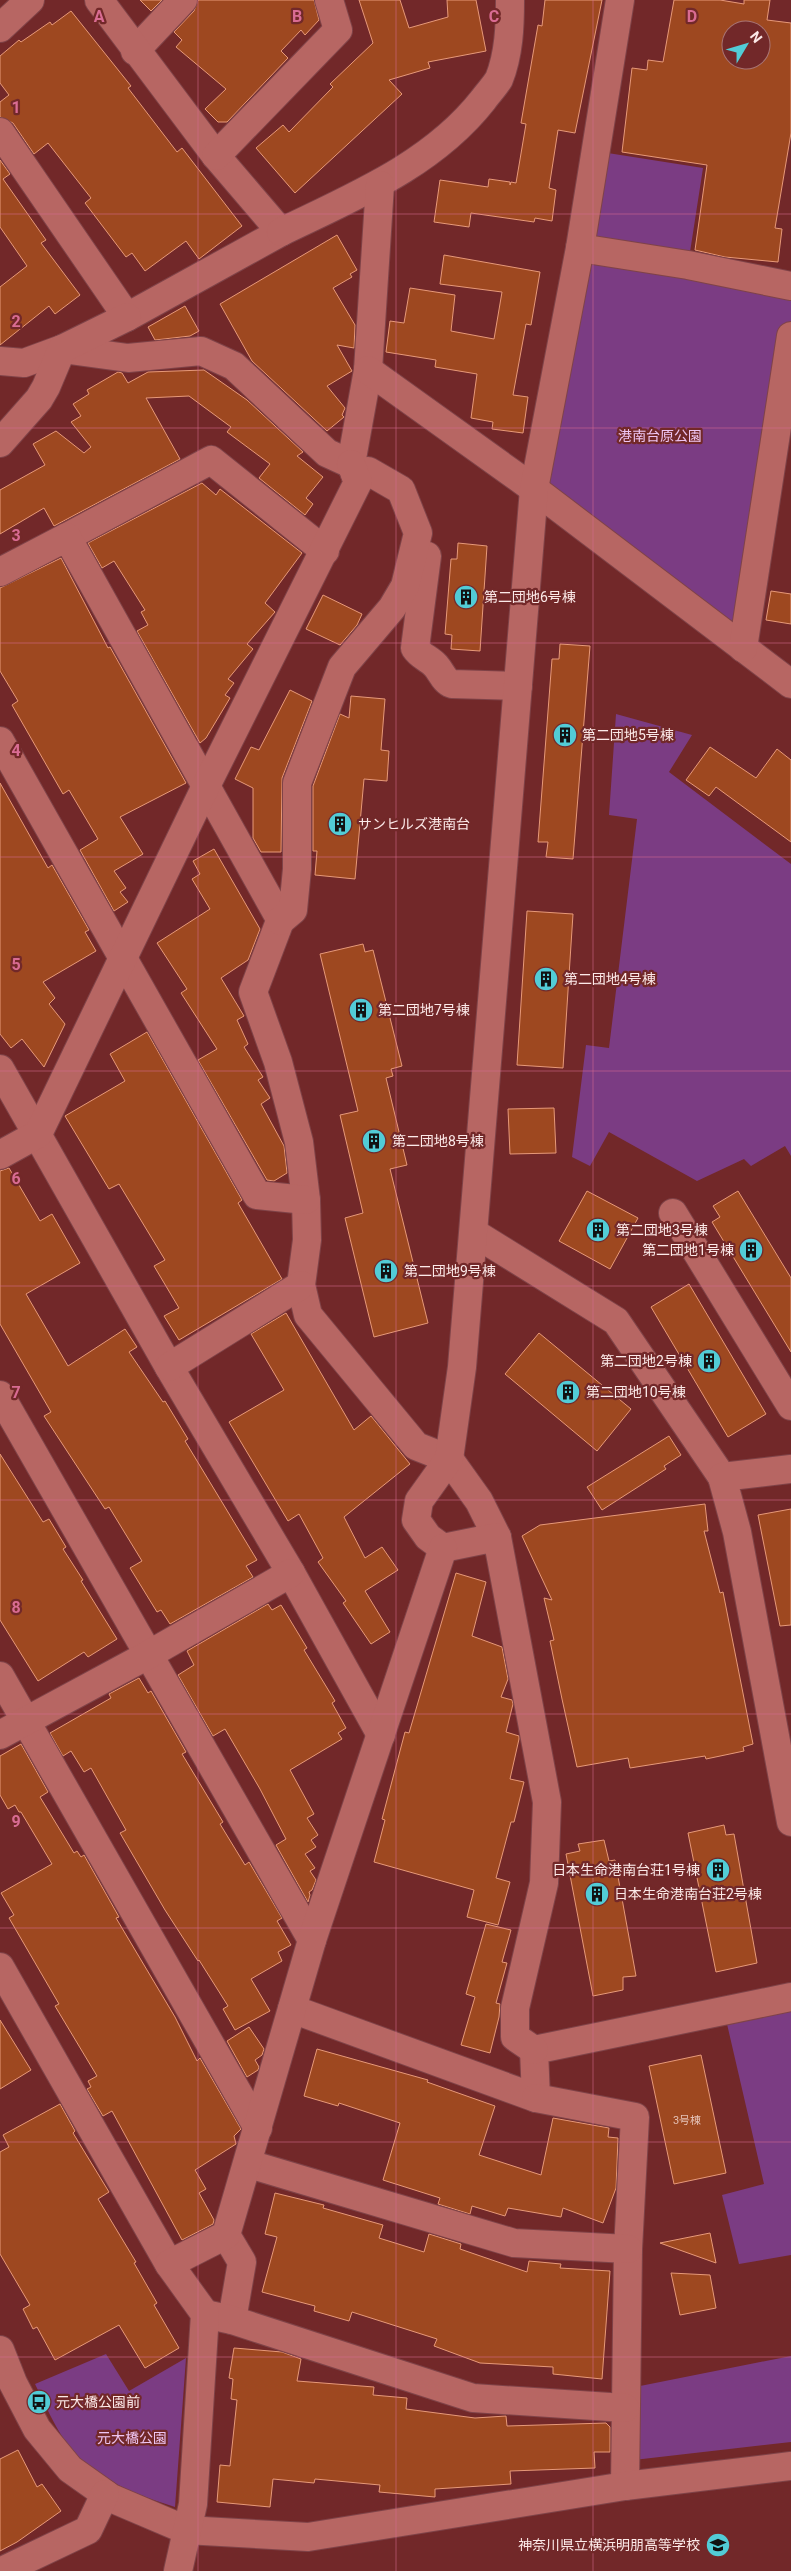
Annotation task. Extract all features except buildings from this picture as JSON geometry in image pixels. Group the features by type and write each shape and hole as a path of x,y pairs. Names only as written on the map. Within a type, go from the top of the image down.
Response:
{"street":[{"path":"0,28 30,0"},
{"path":"99,0 135,51 216,156 281,232"},
{"path":"135,51 183,0"},
{"path":"216,156 338,30 329,0"},
{"path":"0,361 24,363 62,349 127,317 281,232 380,185 442,142 475,110 498,80 509,37 510,0"},
{"path":"497,1537 443,1548 428,1537 416,1520 419,1501 449,1459 462,1367 534,489 580,248 620,0"},
{"path":"0,132 127,317"},
{"path":"0,1155 38,1134 206,786 325,552 358,482 353,461 368,370 380,185"},
{"path":"580,248 688,265 791,286"},
{"path":"743,648 791,336"},
{"path":"0,443 39,399 62,349"},
{"path":"62,349 128,358 201,351 234,366 328,453 411,478 430,538 415,648 418,653 436,666 446,682 452,684 518,686"},
{"path":"368,370 534,489 791,684"},
{"path":"0,572 212,460 325,552"},
{"path":"353,461 401,490 418,533 405,586 392,608 342,668 297,783 297,869 293,910 280,921 253,992 278,1062 297,1133 306,1200 307,1240 301,1285 308,1315 416,1446 449,1459 479,1501 497,1537 547,1802 544,1882 515,2008 516,2037 534,2050 791,1997"},
{"path":"67,537 280,921"},
{"path":"0,741 256,1195 306,1200"},
{"path":"0,1069 170,1367 291,1573 381,1735"},
{"path":"673,1213 791,1406"},
{"path":"474,1233 616,1321 722,1477 737,1532 791,1822"},
{"path":"170,1367 301,1285"},
{"path":"0,1395 312,1940"},
{"path":"722,1477 791,1470"},
{"path":"169,2264 226,2235 249,2164 312,1940 443,1548"},
{"path":"0,1735 148,1656 291,1573"},
{"path":"0,1676 258,2128"},
{"path":"0,1967 169,2264 205,2314 193,2504 178,2571"},
{"path":"292,2009 536,2098 635,2117 628,2250 625,2486"},
{"path":"534,2050 536,2098"},
{"path":"249,2164 514,2243 628,2250"},
{"path":"226,2235 242,2262 232,2320"},
{"path":"205,2314 232,2320 473,2398 625,2408"},
{"path":"0,2350 13,2383 38,2429 70,2469 105,2494 186,2530 308,2536 625,2486 791,2466"},
{"path":"2,2571 88,2530 105,2494"}],"green space":[{"name":"港南台原公園","path":"595,151 703,168 688,265 791,286 791,336 743,648 534,489"},
{"path":"616,714 692,735 669,772 791,864 791,1156 785,1146 751,1166 744,1159 697,1181 609,1132 590,1166 572,1157 586,1045 609,1048 637,819 609,815"},
{"path":"791,1997 791,2255 739,2264 722,2195 764,2184 724,2011"},
{"name":"元大橋公園","path":"106,2354 129,2391 186,2358 175,2507 150,2499 114,2483 81,2460 61,2434 35,2384"},
{"path":"791,2356 791,2442 625,2461 625,2389"}],"place":[{"name":"第二団地6号棟","path":"466,597"},
{"name":"第二団地5号棟","path":"565,735"},
{"name":"サンヒルズ港南台","path":"340,824"},
{"name":"第二団地4号棟","path":"546,979"},
{"name":"第二団地7号棟","path":"361,1010"},
{"name":"第二団地8号棟","path":"374,1141"},
{"name":"第二団地3号棟","path":"598,1230"},
{"name":"第二団地1号棟","path":"751,1250"},
{"name":"第二団地9号棟","path":"386,1271"},
{"name":"第二団地2号棟","path":"709,1361"},
{"name":"第二団地10号棟","path":"568,1392"},
{"name":"日本生命港南台荘1号棟","path":"718,1870"},
{"name":"日本生命港南台荘2号棟","path":"597,1894"},
{"name":"元大橋公園前","path":"39,2402"},
{"name":"神奈川県立横浜明朋高等学校","path":"718,2545"}]}
